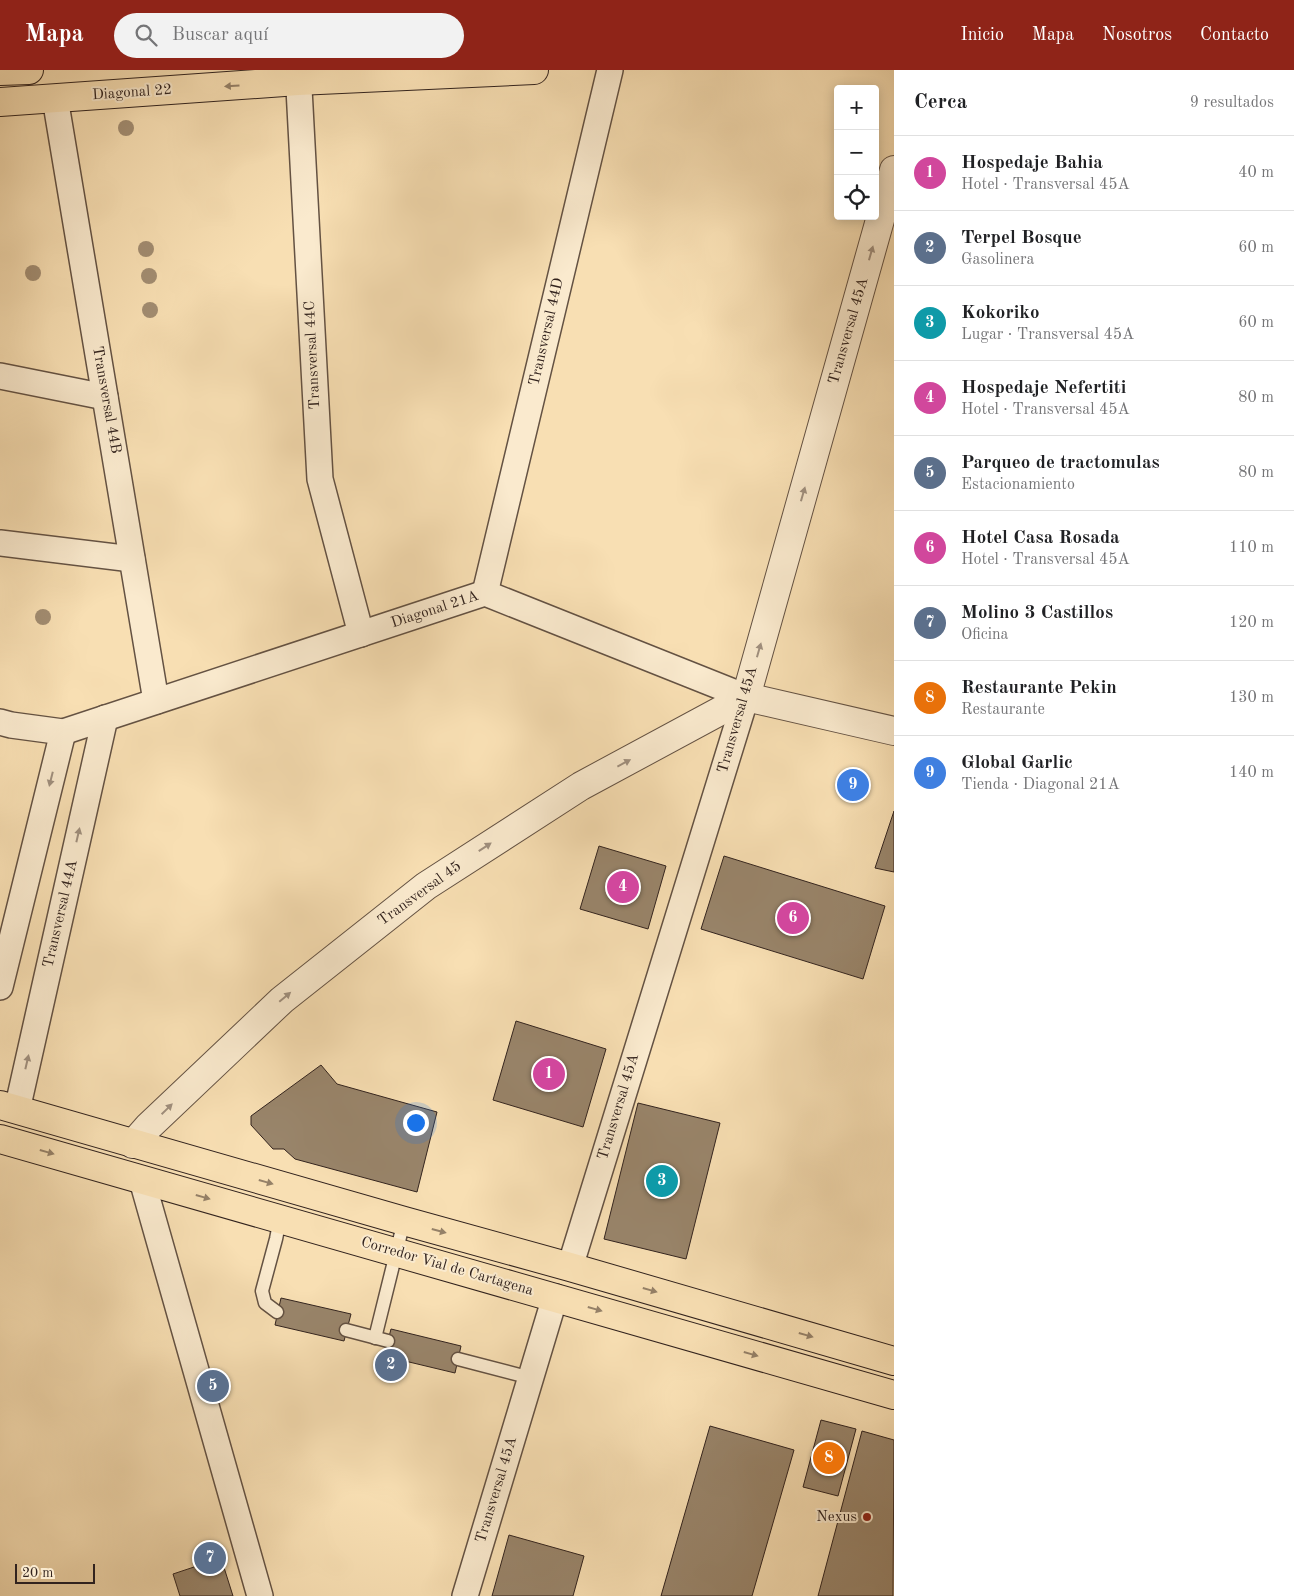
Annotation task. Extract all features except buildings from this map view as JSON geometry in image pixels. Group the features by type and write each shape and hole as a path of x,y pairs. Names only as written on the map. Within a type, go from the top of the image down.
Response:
{"main road":[{"path":"0,72 29,70"},
{"name":"Diagonal 22","path":"0,102 298,76 534,70"},
{"path":"8,1108 404,1221 570,1266 894,1361"},
{"name":"Corredor Vial de Cartagena","path":"0,1139 894,1395"}],"street":[{"name":"Transversal 44D","path":"485,593 610,70"},
{"name":"Transversal 44C","path":"298,76 320,479 361,634"},
{"name":"Transversal 44B","path":"55,98 156,701"},
{"name":"Transversal 45A","path":"570,1266 746,697 894,170"},
{"path":"0,376 105,397"},
{"path":"0,543 132,559"},
{"name":"Diagonal 21A","path":"0,722 63,732 485,593 746,697 894,731"},
{"name":"Transversal 45","path":"134,1144 148,1127 282,1000 426,886 581,786 746,697"},
{"name":"Transversal 44A","path":"8,1108 105,718"},
{"path":"0,987 63,732"},
{"path":"142,1180 260,1596"},
{"name":"Transversal 45A","path":"466,1596 555,1297"}],"lane":[{"path":"277,1312 265,1303 262,1291 280,1219"},
{"path":"346,1330 382,1340 396,1252 404,1221"},
{"path":"458,1359 531,1378"}],"place":[{"name":"Global Garlic","path":"853,785"},
{"name":"Hospedaje Nefertiti","path":"623,887"},
{"name":"Hotel Casa Rosada","path":"793,918"},
{"name":"Hospedaje Bahia","path":"549,1074"},
{"name":"Kokoriko","path":"662,1181"},
{"name":"Terpel Bosque","path":"391,1365"},
{"name":"Parqueo de tractomulas","path":"213,1386"},
{"name":"Restaurante Pekin","path":"829,1458"},
{"name":"Nexus","path":"867,1517"},
{"name":"Molino 3 Castillos","path":"210,1558"}]}
